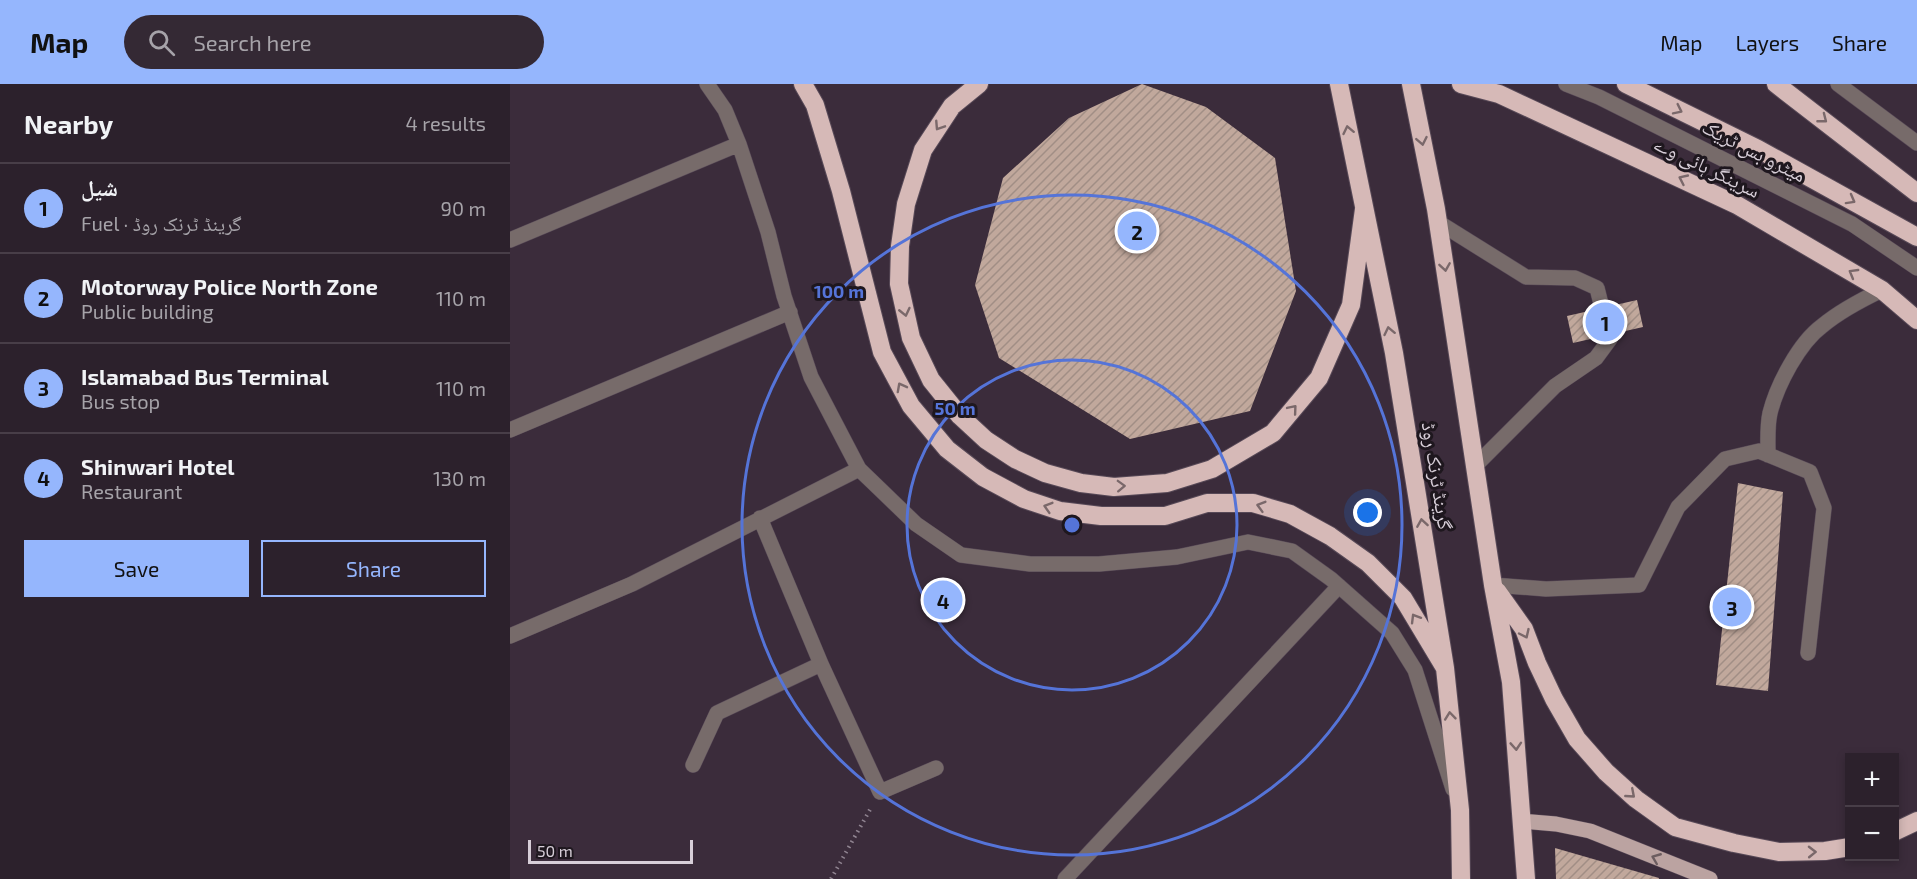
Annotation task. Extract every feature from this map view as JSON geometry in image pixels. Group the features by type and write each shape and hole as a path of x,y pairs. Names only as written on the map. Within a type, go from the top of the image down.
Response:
{"highway":[{"path":"803,84 814,105 841,191 882,351 911,406 946,448 983,477 1024,499 1060,511 1101,516 1165,516 1207,503 1252,503 1290,514 1330,536 1368,563 1403,598 1445,668"},
{"path":"978,84 952,106 923,150 906,204 898,284 911,338 931,380 960,416 986,440 1015,459 1045,473 1081,483 1114,487 1167,483 1212,469 1273,433 1318,378 1351,305 1364,209"},
{"name":"گرینڈ ٹرنک روڈ","path":"1339,84 1394,353 1445,668 1460,810 1461,879"},
{"name":"گرینڈ ٹرنک روڈ","path":"1411,84 1437,216 1493,585 1511,682 1526,879"},
{"name":"سرینگر ہائی وے","path":"1461,84 1510,99 1737,205 1882,290 1917,320"},
{"name":"سرینگر ہائی وے","path":"1626,84 1758,149 1917,237"},
{"path":"1776,84 1917,193"},
{"path":"1493,585 1524,629 1554,699 1577,738 1606,772 1636,799 1676,826 1734,843 1779,852 1825,851 1845,848"},
{"path":"1899,829 1917,820"}],"main road":[{"path":"1522,821 1556,824 1590,831 1710,879"}],"street":[{"path":"707,84 724,110 739,144 811,377 859,469 916,524 961,555 1030,564 1099,564 1177,556 1248,542 1292,551 1339,586 1392,633 1415,670 1460,810"},
{"name":"میٹرو بس ٹریک","path":"1566,84 1599,97 1851,224 1917,268"},
{"path":"1838,84 1917,143"},
{"path":"510,240 739,144"},
{"path":"1437,216 1526,277 1575,278 1597,288 1602,308"},
{"path":"1768,455 1770,414 1782,382 1800,351 1820,327 1848,307 1882,290"},
{"path":"510,430 790,312"},
{"path":"1475,466 1554,386 1596,358 1610,339 1609,335"},
{"path":"1493,585 1546,589 1639,585 1678,507 1725,459 1759,451 1810,472 1824,508 1808,653"},
{"path":"510,636 632,584 859,469"},
{"path":"760,518 821,664 880,792 936,768"},
{"path":"1065,879 1339,586"},
{"path":"693,765 717,713 821,664"}],"path":[{"path":"831,879 880,792"}],"building":[{"path":"1142,84 1206,107 1275,158 1296,291 1250,411 1130,439 999,358 975,285 1003,178 1069,118"},
{"path":"1637,300 1643,327 1573,343 1567,316"},
{"path":"1738,483 1783,492 1768,691 1716,685"},
{"path":"1555,848 1659,878 1659,879 1556,879"}],"tunnel":[{"path":"1602,308 1609,335"}],"place":[{"name":"Motorway Police North Zone","path":"1137,231"},
{"name":"شیل","path":"1605,322"},
{"name":"Shinwari Hotel","path":"943,600"},
{"name":"Islamabad Bus Terminal","path":"1732,607"}]}
